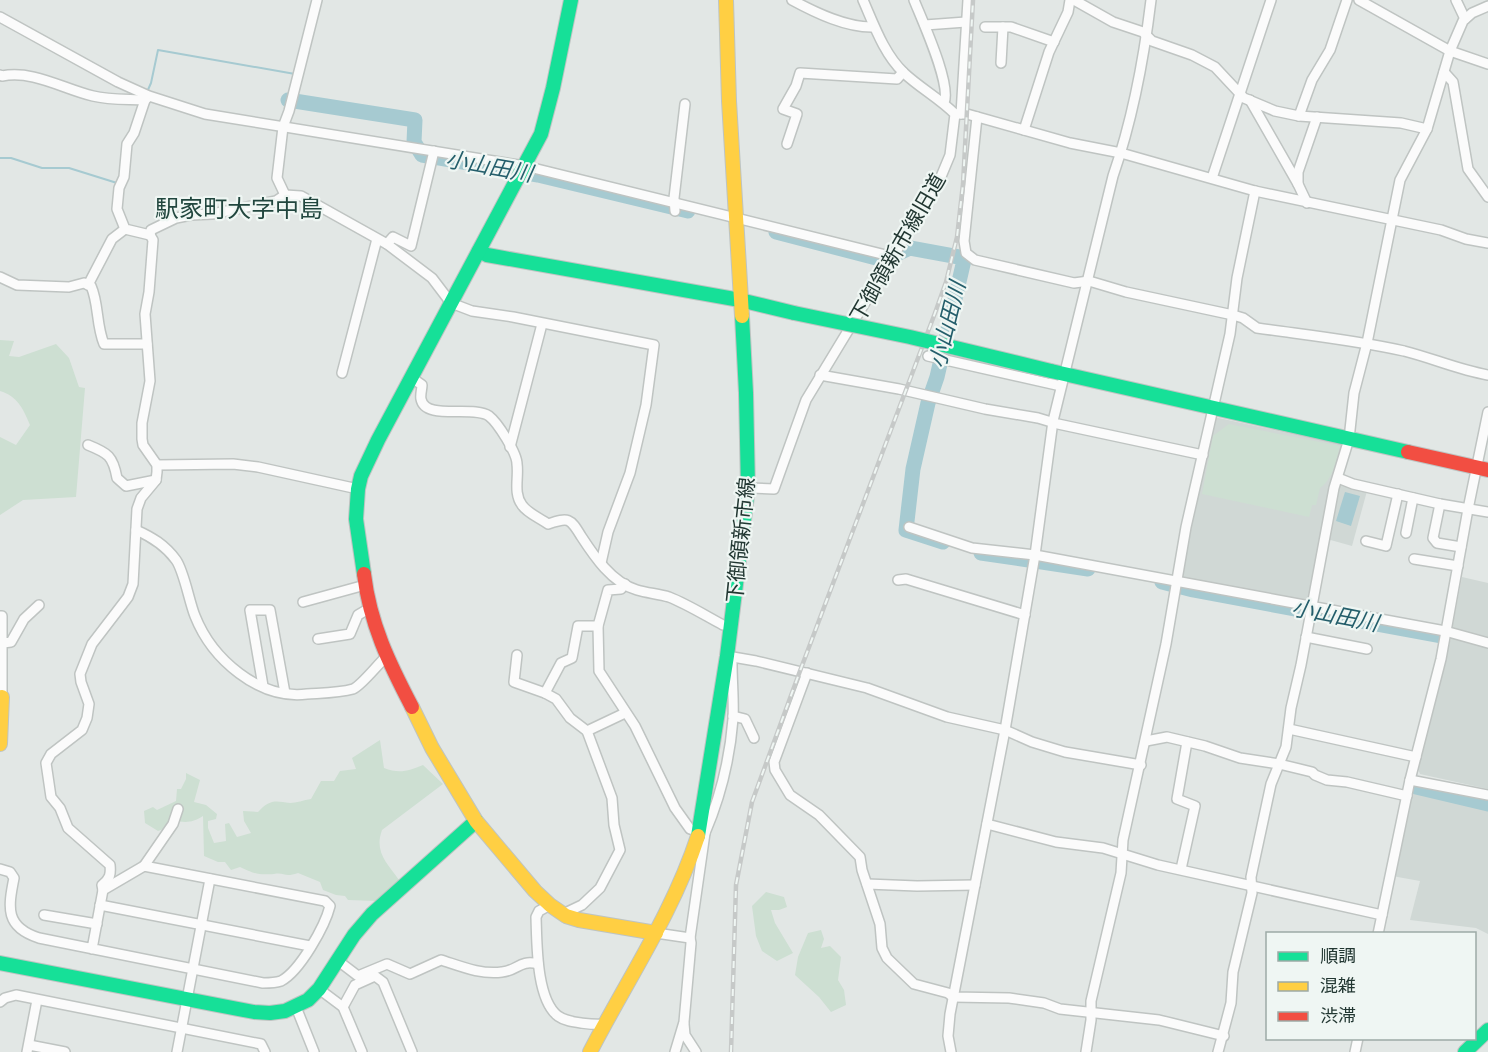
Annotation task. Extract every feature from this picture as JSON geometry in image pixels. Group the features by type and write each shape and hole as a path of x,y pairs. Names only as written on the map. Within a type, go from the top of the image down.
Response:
{"main road":[{"path":"571,0 553,88 540,134 378,440 361,476 356,519 365,585 375,629 386,657 432,748 476,821 536,891 563,914 579,920 656,933"},
{"name":"下御領新市線","path":"590,1052 656,933 702,832 728,657 748,488 746,393 729,101 726,0"},
{"path":"479,251 487,255 740,300 910,337 1059,377 1214,408 1482,469"},
{"path":"0,744 1,697"},
{"path":"0,963 270,1013 296,1008 319,989 354,935 372,914 476,821"},
{"path":"1476,1028 1488,1017"},
{"path":"1465,1052 1488,1030"},
{"path":"1450,1052 1464,1040"}],"street":[{"path":"285,195 277,177 283,127 317,0"},
{"path":"792,0 848,24 874,27"},
{"path":"863,0 880,40 903,72 958,114 977,117 1070,143 1121,153 1255,191 1392,219 1488,243"},
{"path":"914,0 940,66 946,97 944,103"},
{"name":"下御領新市線旧道","path":"748,488 774,489 806,399 894,257 951,155 958,114 968,0"},
{"path":"1024,130 1049,52 1072,0 1113,22 1147,35 1152,41 1191,55 1215,67 1239,93 1275,111 1299,116 1401,123 1427,129"},
{"path":"951,1052 948,1036 953,997 1025,615 1059,377 1089,281 1113,177 1121,153 1147,35 1151,0"},
{"path":"1212,178 1271,0"},
{"path":"1299,116 1312,80 1330,50 1347,0"},
{"path":"1359,0 1450,51 1488,64"},
{"path":"1456,0 1465,19"},
{"path":"1222,1051 1231,1002 1233,972 1252,893 1251,877 1271,784 1286,747 1291,708 1334,488 1348,439 1354,393 1367,343 1401,180 1427,129 1450,51 1465,19 1488,6"},
{"path":"0,17 147,98 205,114 525,166 675,207 736,219 894,257"},
{"path":"925,25 966,22"},
{"path":"985,27 1027,31 1054,42"},
{"path":"1001,63 1003,27"},
{"path":"787,144 797,114 783,109 796,86 800,73 897,79 903,72"},
{"path":"1444,72 1453,82 1468,169 1488,197"},
{"path":"1,77 13,74 33,77 94,97 147,98"},
{"path":"1437,95 1457,102"},
{"path":"125,229 117,208 119,188 124,177 127,144 134,133 147,98"},
{"path":"1250,100 1308,203"},
{"path":"675,207 674,198 685,104"},
{"path":"977,117 964,241 966,253 975,260 1074,283 1089,281 1126,292 1233,315 1243,318 1257,328 1367,343 1420,355 1464,371 1488,375"},
{"path":"1298,184 1298,172 1317,117"},
{"path":"387,244 393,237 411,246 434,151"},
{"path":"1086,1052 1091,1001 1121,873 1123,840 1166,644 1186,527 1233,315 1237,278 1255,191"},
{"path":"150,235 151,230 190,214 212,214 276,201 285,195 301,196 387,244 432,278 451,303 472,311 654,345 646,405 630,473 608,532 601,563"},
{"path":"92,948 102,885 108,881 111,874 110,865 68,828 60,808 51,796 46,763 51,754 82,730 87,718 89,705 81,682 82,664 92,644 128,597 133,584 137,509 141,498 156,480 157,465 143,445 142,439 142,423 150,381 145,314 153,240 150,235 125,229"},
{"path":"88,285 112,239 125,229"},
{"path":"342,373 377,239"},
{"path":"0,277 17,285 69,287 84,283 94,293 99,332 104,344 147,344"},
{"path":"510,447 542,324"},
{"path":"936,357 1059,377"},
{"path":"820,375 1053,421 1058,424 1203,455"},
{"path":"412,378 422,385 421,400 426,408 434,411 478,412 488,416 497,425 518,462 518,499 523,508 548,524 570,520 613,577 625,584 637,590 670,598 723,626 731,627"},
{"path":"1378,932 1410,780 1441,659 1468,510 1482,469 1488,412"},
{"path":"88,445 106,452 114,463 117,478 126,486 156,480"},
{"path":"157,465 234,464 358,489"},
{"path":"1338,478 1353,484 1413,498 1488,512"},
{"path":"1366,541 1386,546 1398,494"},
{"path":"1406,533 1413,498"},
{"path":"1440,504 1433,538 1437,543 1461,547"},
{"path":"909,527 972,548 1035,555 1177,581 1445,631 1488,643"},
{"path":"136,530 156,539 177,561 196,619 210,643 241,677 294,696 355,688 386,657"},
{"path":"1413,558 1458,566"},
{"path":"898,580 906,579 1025,615"},
{"path":"625,584 621,589 608,590 598,626 599,671 635,726 675,808 690,829 702,832"},
{"path":"303,602 365,585"},
{"path":"3,643 11,642 24,619 39,605"},
{"path":"318,639 350,634 358,615 370,608"},
{"path":"263,686 250,610 270,610 285,693"},
{"path":"0,616 2,616 3,643 1,697"},
{"path":"545,693 561,663 572,658 578,626 598,626"},
{"path":"1306,638 1367,649"},
{"path":"517,655 514,682 556,699 570,718 587,731 612,798 620,850 600,888 582,905 563,914"},
{"path":"728,657 756,660 867,688 947,717 1005,730 1032,742 1065,752 1141,765"},
{"path":"675,1052 684,1022 692,944 690,938 702,832 713,813 731,736 732,663 728,657"},
{"path":"807,673 774,762 774,770 790,795 819,815 860,857 880,924 882,948 887,958 914,984 948,993 953,997 1009,998 1044,1003 1060,1009 1086,1013 1091,1011 1159,1020 1224,1036"},
{"path":"587,731 626,713"},
{"path":"733,716 745,719 754,738"},
{"path":"1289,729 1416,757"},
{"path":"1146,741 1167,738 1206,746 1239,758 1279,764 1312,772 1328,780 1347,782 1407,796"},
{"path":"1181,869 1195,806 1177,799 1187,742"},
{"path":"1410,780 1488,795"},
{"path":"103,890 144,866 173,824 178,809"},
{"path":"987,824 1056,842 1103,848 1181,869 1382,915"},
{"path":"0,869 10,872 14,878 9,902 12,920 26,934 263,983 284,980 297,968 327,917 330,906 325,902 144,866"},
{"path":"177,1052 210,879"},
{"path":"867,884 975,885"},
{"path":"100,904 310,945"},
{"path":"550,905 539,911 536,917 538,964 542,986 553,1012 569,1021 604,1024"},
{"path":"44,915 97,924"},
{"path":"656,933 690,938"},
{"path":"337,960 358,976 387,964 410,974 441,960 483,972 503,972 521,963 538,964"},
{"path":"343,1007 355,985 375,976 383,982 412,1052"},
{"path":"319,989 343,1007 362,1052"},
{"path":"0,1002 16,995 261,1044 265,1052"},
{"path":"37,1000 28,1048 65,1052"},
{"path":"296,1008 314,1052"},
{"path":"684,1022 686,1035 696,1052"}],"shaded area":[{"path":"1214,417 1343,445 1310,601 1307,603 1181,578"},
{"path":"1339,483 1367,491 1352,546 1327,539"},
{"path":"1462,577 1488,583 1488,639 1452,629"},
{"path":"1451,638 1488,647 1488,789 1420,774 1418,769"},
{"path":"1413,790 1488,807 1488,934 1476,928 1410,920 1420,881 1392,876"}],"green space":[{"path":"0,340 14,341 9,356 19,357 56,344 69,358 79,387 85,388 76,497 23,500 0,515 0,437 16,445 30,425 19,404 11,396 0,391"},
{"path":"1229,424 1340,446 1333,469 1328,480 1320,488 1316,505 1312,505 1309,517 1202,494 1213,436"},
{"path":"380,740 384,768 404,771 423,765 443,784 382,830 380,845 383,857 399,880 376,901 348,900 345,896 323,890 320,882 298,873 260,874 240,867 231,870 225,862 218,862 204,856 203,816 188,822 173,820 169,827 158,831 145,823 144,811 153,807 157,810 176,801 177,789 181,789 186,773 200,780 194,802 206,805 217,814 216,819 208,821 208,828 214,843 226,841 225,824 229,823 237,837 251,833 244,821 243,811 258,812 273,802 292,803 311,799 321,781 334,781 340,771 356,769 352,758"},
{"path":"766,892 784,897 787,907 771,910 775,923 793,953 777,961 762,951 756,936 752,906"},
{"path":"821,930 824,939 821,948 830,946 841,957 838,980 844,990 846,1005 831,1012 819,997 795,975 798,957 808,933"}],"water":[{"path":"1345,492 1360,496 1351,526 1336,521"}],"waterway":[{"path":"147,92 158,50 295,74"},
{"name":"小山田川","path":"288,100 415,120 414,142 422,155 538,175 688,211"},
{"path":"0,158 11,158 42,168 69,168 117,183 118,181"},
{"name":"小山田川","path":"776,232 884,260 910,248 959,257 964,260 913,469 906,530 943,542"},
{"name":"小山田川","path":"981,553 1088,569"},
{"name":"小山田川","path":"1162,582 1193,590 1441,636"},
{"name":"小山田川","path":"1416,787 1488,804"}],"railway":[{"path":"731,1052 736,885 752,802 935,313 946,282 957,237 963,184 973,0"}],"traffic: fast":[{"path":"364,574 356,519 361,476 541,134 571,0"},
{"path":"479,251 487,255 740,300 794,313"},
{"path":"794,313 910,337 1051,371"},
{"path":"698,836 727,656 748,488 742,316"},
{"path":"1051,371 1408,452"},
{"path":"0,963 254,1012 285,1011 308,1000 319,989 354,935 372,914 476,821"},
{"path":"1465,1052 1488,1030"}],"traffic: slow":[{"path":"726,0 729,101 742,316"},
{"path":"0,744 2,697"},
{"path":"412,707 432,748 476,821 535,891 550,905 566,916 579,920 656,933"},
{"path":"590,1052 663,919 698,836"}],"traffic: jam":[{"path":"1408,452 1488,470"},
{"path":"364,574 371,610 382,643 412,707"}],"district":[{"name":"駅家町大字中島","path":"239,209"}]}
